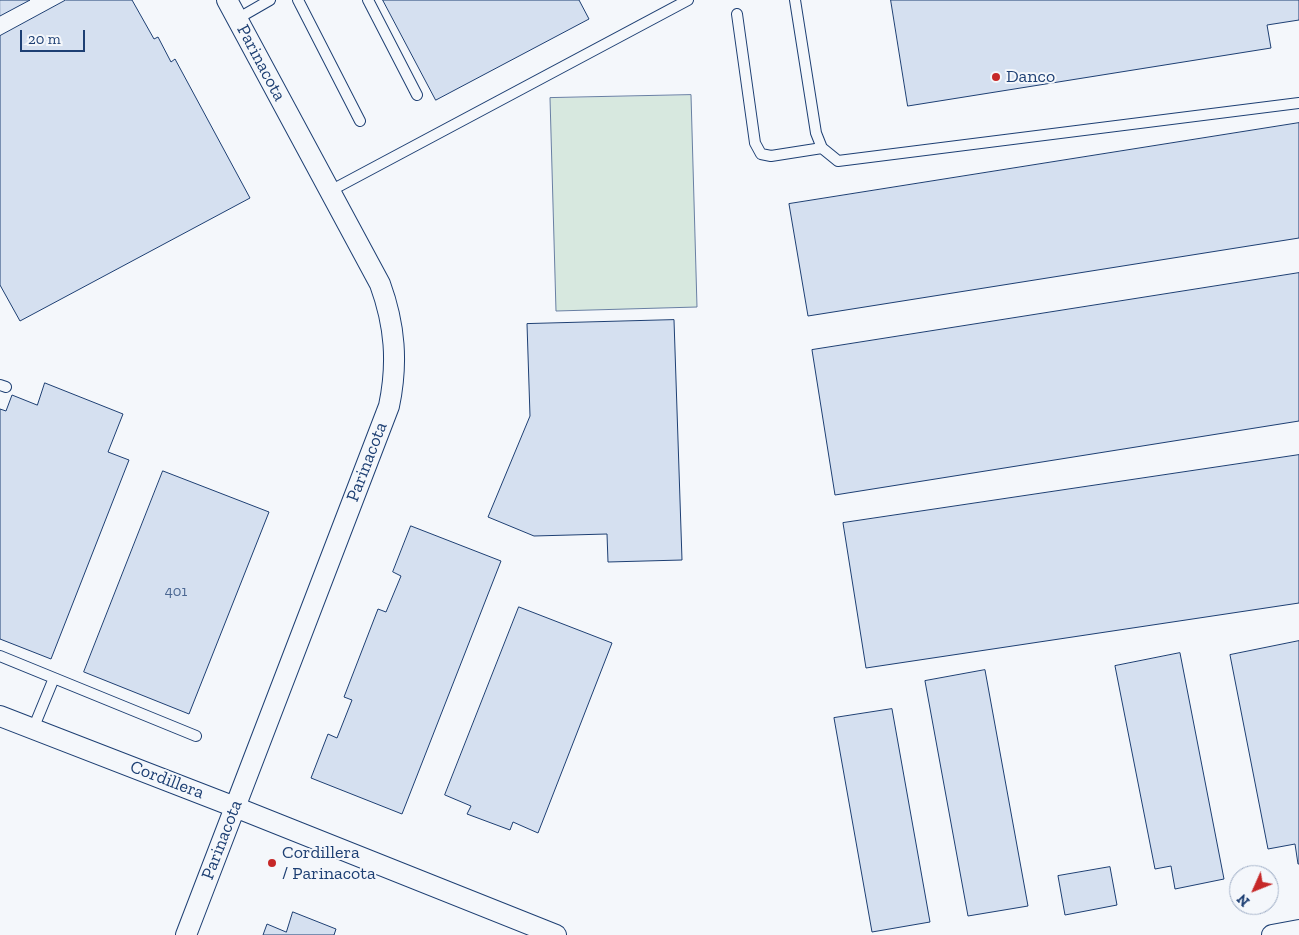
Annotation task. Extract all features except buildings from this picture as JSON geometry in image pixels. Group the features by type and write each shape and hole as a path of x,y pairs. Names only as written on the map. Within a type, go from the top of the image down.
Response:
{"street":[{"name":"Parinacota","path":"186,935 389,406 394,383 394,340 380,284 227,0"},
{"name":"Cordillera","path":"0,716 556,935"},
{"path":"1272,935 1299,930"}],"lane":[{"path":"237,19 270,0"},
{"path":"298,0 360,121"},
{"path":"368,0 417,96"},
{"path":"330,192 688,0"},
{"path":"795,0 816,133 822,148 838,160 1299,103"},
{"path":"737,14 756,142 762,154 771,156 822,148"},
{"path":"0,656 196,736"},
{"path":"33,729 54,678"}],"shaded area":[{"path":"691,95 697,307 556,311 550,98"}],"place":[{"name":"Danco","path":"996,77"},
{"name":"Cordillera / Parinacota","path":"272,863"}]}
